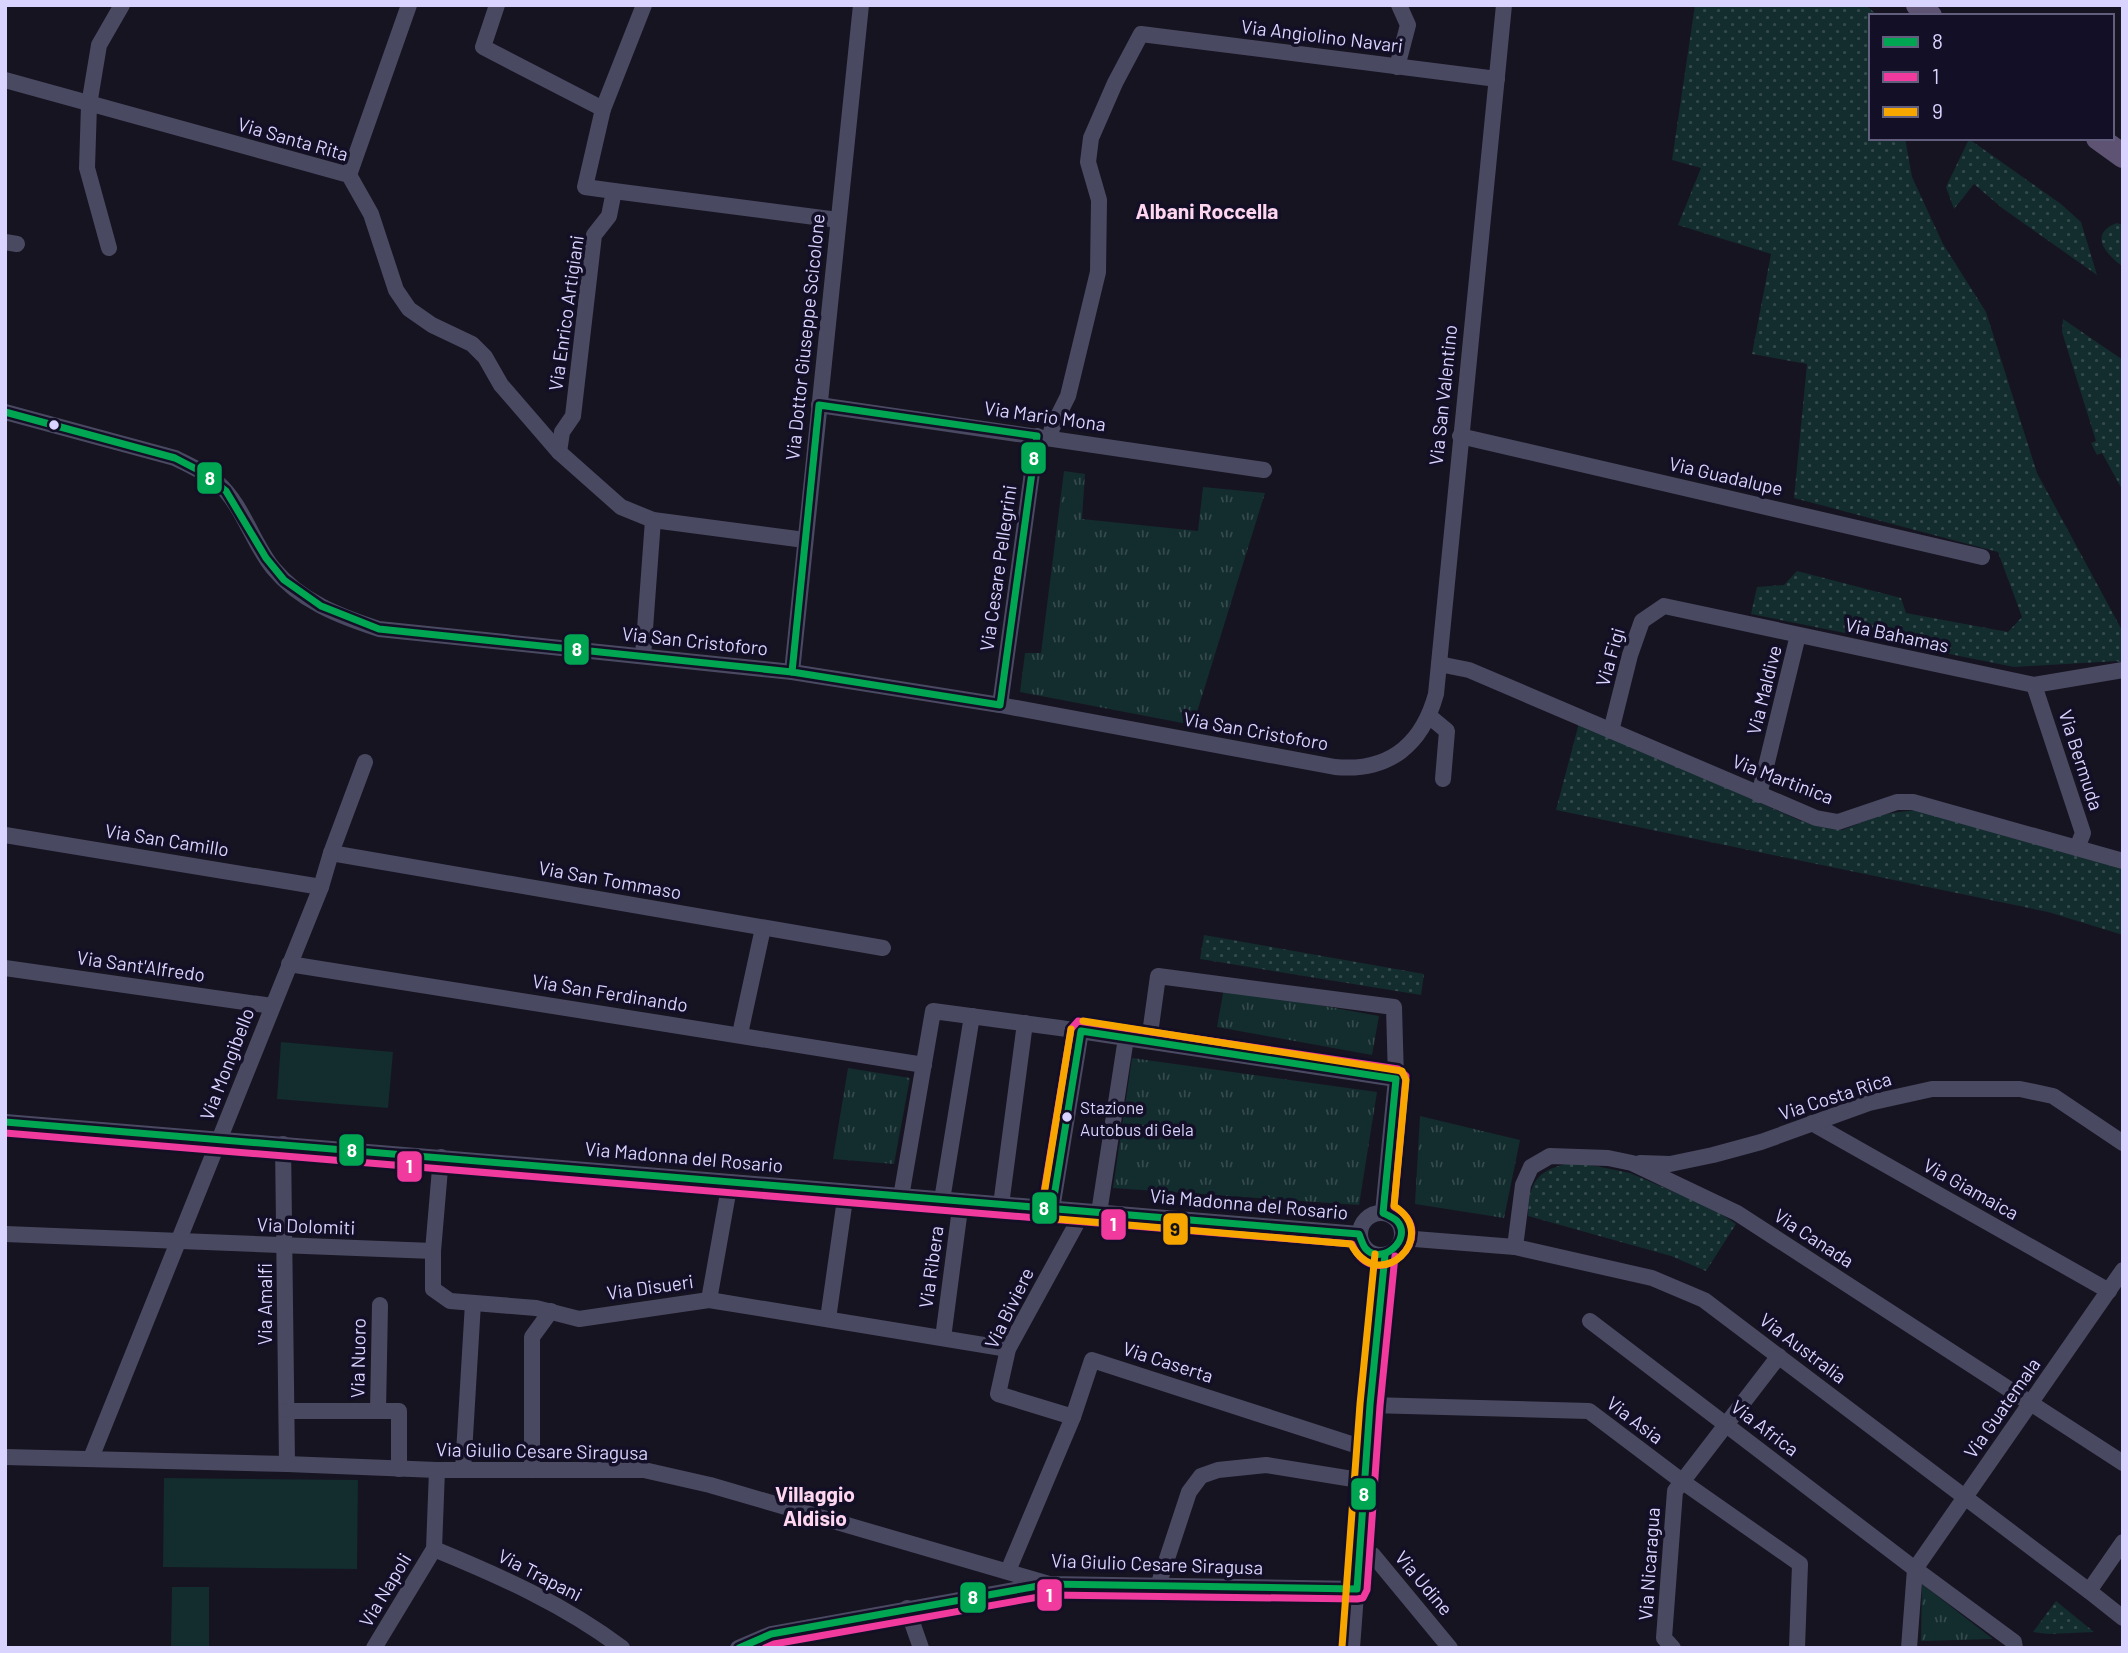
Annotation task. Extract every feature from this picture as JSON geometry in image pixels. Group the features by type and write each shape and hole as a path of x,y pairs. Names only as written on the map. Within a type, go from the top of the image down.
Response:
{"main road":[{"path":"2101,140 2123,156"}],"street":[{"path":"109,248 87,168 89,105 99,45 122,5"},
{"path":"349,176 409,5"},
{"path":"497,5 483,47 603,109"},
{"path":"643,5 603,109 585,187 838,220"},
{"name":"Via Dottor Giuseppe Scicolone","path":"792,672 861,5"},
{"path":"1397,66 1408,25 1399,5"},
{"name":"Via San Valentino","path":"1429,716 1436,694 1504,5"},
{"name":"Via Angiolino Navari","path":"1141,34 1497,79"},
{"name":"Via Cesare Pellegrini","path":"1000,705 1043,437 1052,428 1068,396 1098,272 1099,200 1088,162 1091,138 1115,83 1141,34"},
{"name":"Via Santa Rita","path":"5,80 349,176 372,215 396,290 409,309 432,326 472,344 485,357 501,385 559,452 621,507 653,520 805,540"},
{"name":"Via Enrico Artigiani","path":"559,452 562,432 573,416 594,235 609,216 614,191"},
{"name":"Via Mario Mona","path":"819,405 1264,470"},
{"name":"Via San Cristoforo","path":"5,411 175,458 206,475 228,494 263,554 283,578 313,602 379,629 792,672 1000,705 1348,768 1379,763 1397,754 1415,739 1429,716"},
{"name":"Via Guadalupe","path":"1460,436 1982,557"},
{"path":"643,656 653,520"},
{"name":"Via Bahamas","path":"1664,606 2034,685 2123,670"},
{"name":"Via Figi","path":"1612,731 1630,655 1642,621 1664,606"},
{"name":"Via Maldive","path":"1759,795 1798,635"},
{"name":"Via Martinica","path":"1439,664 1469,670 1816,818 1838,822 1897,802 1913,802 2123,862"},
{"name":"Via Bermuda","path":"2034,685 2083,833 2077,848"},
{"path":"1429,716 1447,731 1443,779"},
{"name":"Via Mongibello","path":"91,1458 321,887 365,762"},
{"name":"Via San Camillo","path":"5,835 321,887"},
{"name":"Via San Tommaso","path":"331,853 883,948"},
{"path":"740,1034 763,928"},
{"name":"Via San Ferdinando","path":"289,964 924,1065"},
{"name":"Via Sant'Alfredo","path":"5,968 272,1006"},
{"path":"1149,1041 1158,976 1394,1007 1396,1079 1383,1213"},
{"path":"901,1197 933,1011 1396,1079"},
{"path":"943,1200 972,1016"},
{"path":"1001,1205 1025,1023"},
{"path":"1052,1209 1081,1031"},
{"name":"Via Biviere","path":"1073,1416 998,1394 1008,1349 1091,1212 1126,1038"},
{"name":"Via Costa Rica","path":"1632,1163 1670,1164 1713,1155 1761,1142 1869,1102 1932,1089 2020,1089 2053,1096 2123,1143"},
{"name":"Via Madonna del Rosario","path":"5,1122 1359,1234"},
{"name":"Via Giamaica","path":"1812,1124 2109,1291"},
{"name":"Via Amalfi","path":"283,1144 287,1464"},
{"name":"Via Canada","path":"1515,1247 1523,1185 1531,1167 1550,1156 1608,1158 1632,1163 1737,1213 2123,1463"},
{"name":"Via Disueri","path":"441,1157 433,1251 433,1289 450,1301 536,1308 579,1318 709,1300 1008,1349"},
{"path":"709,1300 730,1182"},
{"path":"828,1319 846,1192"},
{"name":"Via Ribera","path":"943,1338 961,1201"},
{"path":"1383,1213 1398,1221 1402,1238 1392,1252 1376,1255 1367,1251 1359,1234 1366,1219 1383,1213"},
{"name":"Via Dolomiti","path":"5,1234 433,1251"},
{"name":"Via Australia","path":"1402,1238 1515,1247 1652,1278 1704,1300 2123,1618"},
{"path":"1352,1648 1370,1405 1385,1255"},
{"name":"Via Guatemala","path":"1914,1569 2123,1270"},
{"path":"463,1470 473,1303"},
{"name":"Via Nuoro","path":"378,1411 380,1305"},
{"path":"532,1470 532,1337 551,1311"},
{"name":"Via Africa","path":"1590,1321 1914,1569 2014,1642 2015,1648"},
{"path":"1683,1482 1779,1356"},
{"name":"Via Caserta","path":"1007,1572 1073,1416 1092,1360 1367,1449"},
{"name":"Via Asia","path":"1370,1405 1588,1411 1800,1564 1797,1648"},
{"path":"287,1411 399,1411 399,1469"},
{"name":"Via Giulio Cesare Siragusa","path":"5,1457 437,1470 644,1470 710,1485 1049,1584 1357,1590"},
{"path":"1158,1586 1189,1492 1201,1476 1218,1470 1266,1465 1365,1481"},
{"name":"Via Napoli","path":"374,1648 434,1549 437,1470"},
{"name":"Via Nicaragua","path":"1673,1648 1664,1638 1675,1491 1683,1482"},
{"path":"2089,1591 2123,1542"},
{"name":"Via Trapani","path":"434,1549 508,1580 593,1626 622,1648"},
{"name":"Via Udine","path":"1360,1552 1373,1555 1450,1648"},
{"path":"1909,1648 1914,1569"},
{"path":"738,1648 771,1634 1049,1584"},
{"path":"907,1608 921,1648"}],"green space":[{"path":"1695,5 1866,5 1876,14 1869,14 1869,140 1905,140 1912,177 1943,244 1986,312 2037,473 2123,632 2123,664 2117,661 2014,667 1751,614 1757,587 1784,585 1797,571 1901,598 1906,613 2008,632 2022,617 1998,552 1794,498 1807,364 1752,354 1771,254 1678,225 1701,168 1672,160"},
{"path":"1970,140 2061,204 2081,222 2097,275 2002,208 1974,184 1954,209 1946,187"},
{"path":"2117,223 2123,225 2123,267 2106,251 2101,239 2108,228"},
{"path":"2063,319 2123,360 2123,491 2102,453 2097,455 2091,443 2096,441 2062,332"},
{"path":"1064,471 1085,474 1082,519 1198,531 1203,487 1265,493 1193,725 1020,692 1025,653 1041,653"},
{"path":"1579,723 1801,821 1842,830 1884,814 1923,809 2123,868 2123,935 2048,912 1556,810"},
{"path":"1204,935 1424,974 1421,995 1200,959"},
{"path":"1224,988 1379,1016 1372,1055 1217,1027"},
{"path":"281,1042 393,1052 388,1108 277,1099"},
{"path":"1132,1058 1377,1092 1359,1205 1113,1188"},
{"path":"848,1068 910,1078 894,1164 833,1159"},
{"path":"1420,1116 1520,1140 1504,1218 1415,1204"},
{"path":"1576,1162 1630,1173 1714,1209 1736,1224 1706,1271 1671,1256 1528,1216 1531,1193 1538,1177 1553,1168"},
{"path":"164,1478 358,1480 357,1569 163,1567"},
{"path":"1922,1584 1993,1639 1921,1641"},
{"path":"172,1587 209,1587 209,1648 171,1648"},
{"path":"2056,1601 2094,1632 2033,1632"}],"transit line":[{"name":"8","path":"819,405 1037,436 1000,705 792,672 819,405"},
{"name":"8","path":"5,412 175,458 202,472 226,491 266,558 284,580 321,606 379,629 792,672"},
{"name":"1","path":"5,1133 1352,1244 1363,1259 1376,1265 1389,1264 1401,1256 1409,1245 1412,1232 1408,1219 1394,1207 1406,1076 1398,1069 1078,1021 1071,1029 1043,1198"},
{"name":"9","path":"1071,1029 1042,1207 1046,1218 1351,1244 1363,1259 1376,1265 1390,1263 1401,1256 1409,1245 1411,1232 1407,1218 1394,1206 1406,1080 1402,1071 1083,1021"},
{"name":"8","path":"5,1122 344,1149 1021,1206 1190,1220 1359,1234 1366,1249 1380,1254 1394,1248 1401,1235 1397,1221 1383,1213 1396,1079 1081,1031 1052,1209"},
{"name":"9","path":"1342,1647 1360,1404 1375,1254"},
{"name":"8","path":"739,1648 771,1634 1049,1584 1357,1589 1370,1405 1385,1255"},
{"name":"1","path":"765,1648 774,1644 1050,1595 1363,1598 1367,1590 1380,1406 1395,1256"}],"place":[{"name":"Stazione Autobus di Gela","path":"1067,1117"}],"district":[{"name":"Albani Roccella","path":"1207,212"},
{"name":"Villaggio Aldisio","path":"815,1507"}]}
